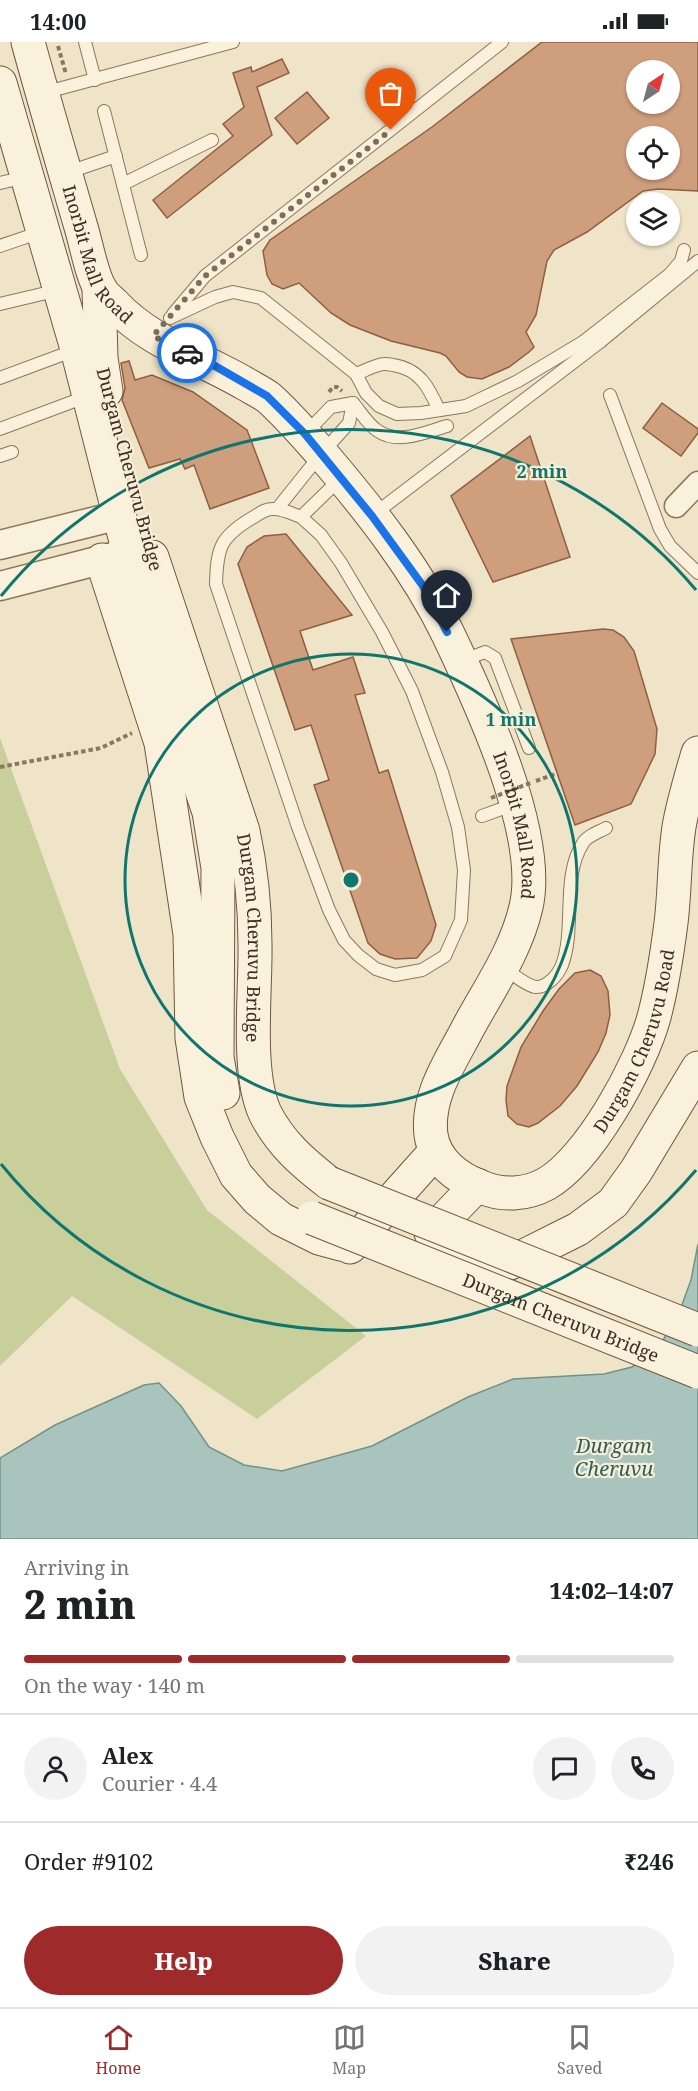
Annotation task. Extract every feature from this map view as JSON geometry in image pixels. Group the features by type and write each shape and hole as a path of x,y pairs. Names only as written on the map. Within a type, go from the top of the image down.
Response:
{"main road":[{"name":"Inorbit Mall Road","path":"28,42 56,89 65,173 99,289 129,321 162,327 215,366 267,396 323,455 372,516 423,586 500,752 524,836 528,867 527,905 510,952 438,1087 431,1108 431,1132 435,1152"},
{"path":"2,94 14,180 43,231 90,396"},
{"name":"Durgam Cheruvu Bridge","path":"99,289 101,358 106,393 154,562 243,831 252,873 255,1073 264,1111 283,1143 305,1166 329,1184 698,1330"},
{"name":"Durgam Cheruvu Bridge","path":"90,396 120,515 115,556 167,677 177,718 209,812 218,868 217,1057 222,1089 232,1124 250,1160 285,1197 312,1218 698,1372"},
{"path":"115,556 161,743 190,934 192,1038 201,1096 217,1137 236,1175 257,1199 281,1219 319,1238 350,1247 433,1262 481,1266 510,1263 578,1229 613,1203 636,1171 698,1068"},
{"name":"Durgam Cheruvu Road","path":"435,1152 451,1170 477,1185 501,1193 528,1191 548,1183 571,1165 613,1106 634,1067 653,1022 671,922 679,827 698,753"},
{"path":"350,1247 435,1152"},
{"path":"431,1233 477,1185"}],"street":[{"path":"676,506 698,483"},
{"path":"3,542 120,515"},
{"path":"0,586 115,556"}],"lane":[{"path":"84,42 95,80"},
{"path":"56,89 233,42"},
{"path":"162,327 205,276 502,42"},
{"path":"104,111 141,255"},
{"path":"123,184 212,140"},
{"path":"65,173 116,156"},
{"path":"0,246 43,231"},
{"path":"162,327 224,294 233,292 261,298 356,374 366,393 379,406 397,414 439,410 466,406 518,381 580,343 670,274 681,261 684,250"},
{"path":"372,516 600,342 698,261"},
{"path":"0,304 60,290"},
{"path":"580,343 600,342"},
{"path":"0,378 77,349"},
{"path":"356,374 381,364 408,369 422,378 439,410"},
{"path":"609,395 660,529 670,546 698,573"},
{"path":"0,429 90,396"},
{"path":"302,518 323,455 332,407 353,403"},
{"path":"277,509 349,423 353,403"},
{"path":"353,403 377,431 392,437 417,435 447,426"},
{"path":"268,509 277,509 302,518 321,535 341,562 382,632 412,691 442,772 458,827 464,870 461,920 445,956 422,970 395,975 376,969 358,955 344,939 329,910 298,827 216,584 217,558 223,542 235,528 268,509"},
{"path":"460,662 486,652 495,658 529,748"},
{"path":"482,816 513,794"},
{"path":"502,968 534,987 544,986 556,976 562,964 566,945 576,857 585,840 606,828"}],"path":[{"path":"56,89 57,42"},
{"path":"0,767 101,748 154,721"},
{"path":"513,794 558,773"}],"green space":[{"path":"0,738 120,1069 207,1210 366,1336 257,1419 72,1296 0,1366"}],"water":[{"name":"Durgam Cheruvu","path":"698,1244 698,1539 0,1539 0,1458 55,1425 144,1385 159,1383 181,1406 209,1447 244,1465 282,1471 372,1446 468,1397 513,1379 604,1374 632,1367 662,1342 679,1313 691,1280"}],"building":[{"path":"542,42 698,42 698,191 658,189 626,192 626,203 587,232 554,250 547,261 536,315 526,332 534,347 509,367 482,379 467,377 440,353 391,341 350,325 331,313 299,283 283,289 272,284 267,275 263,251 270,240 432,127"},
{"path":"282,59 289,73 257,87 272,135 167,218 153,200 233,136 223,124 244,107 233,73 251,67 252,72"},
{"path":"307,92 329,118 297,144 275,118"},
{"path":"129,361 135,380 152,375 193,392 247,430 269,488 210,509 194,465 185,469 180,459 149,468 122,400 125,388 121,363"},
{"path":"662,403 698,429 698,433 681,456 643,428"},
{"path":"530,436 570,557 493,582 451,496"},
{"path":"286,534 352,615 300,631 313,670 353,657 365,693 355,695 379,773 388,770 436,925 431,941 417,958 395,959 380,954 368,943 314,785 329,780 311,725 295,730 238,564 247,547 264,536"},
{"path":"603,629 613,630 624,637 634,651 657,729 655,754 631,804 575,825 511,639"},
{"path":"590,970 601,976 608,991 610,1015 598,1052 577,1086 560,1106 529,1127 517,1124 508,1116 506,1100 507,1086 521,1047 559,989 575,973"}],"way so far":[{"path":"187,353 153,336 205,276 391,130"}],"route":[{"path":"187,353 215,366 267,396 305,434 342,477 423,586 447,632"}]}
